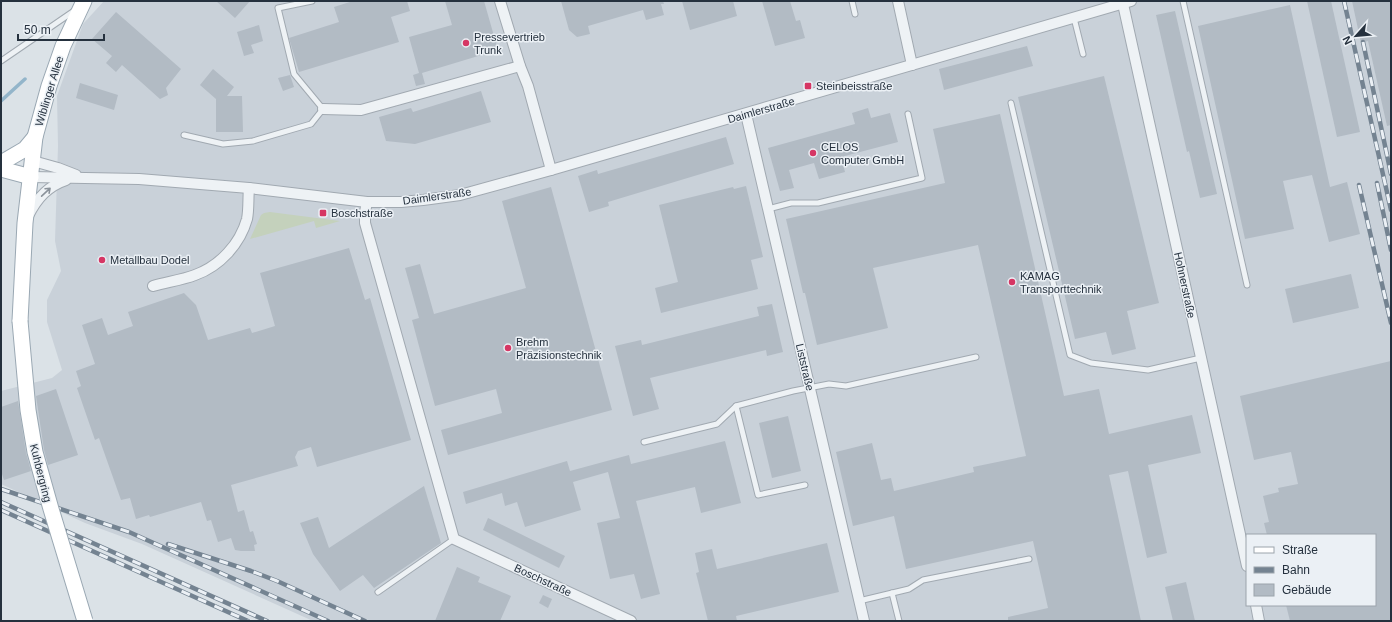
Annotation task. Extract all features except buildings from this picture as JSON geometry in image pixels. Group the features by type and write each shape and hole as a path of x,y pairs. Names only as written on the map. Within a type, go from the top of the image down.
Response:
{"main road":[{"name":"Wiblinger Allee","path":"25,223 36,135 49,86 63,46 83,4"},
{"path":"1,164 25,149 36,135"},
{"path":"1,164 17,161 33,161"},
{"path":"1,169 31,177"},
{"name":"Kuhbergring","path":"25,223 20,321 28,410 35,452 85,621"}],"street":[{"path":"500,1 520,66 528,86 551,170"},
{"path":"898,1 912,65"},
{"name":"Daimlerstraße","path":"31,177 139,179 249,188 368,202 423,200 460,195 746,114 1127,2"},
{"name":"Hohnerstraße","path":"1127,2 1201,358 1246,561"},
{"path":"323,110 361,110 520,66"},
{"name":"Liststraße","path":"746,114 864,621"},
{"name":"Daimlerstraße","path":"33,161 58,168 80,177"},
{"name":"Daimlerstraße","path":"25,223 32,208 48,189 56,184 80,177"},
{"path":"153,286 200,273 220,260 230,251 238,239 247,218 249,188"},
{"path":"368,202 364,223 454,539"},
{"name":"Boschstraße","path":"454,539 631,621"},
{"path":"1256,606 1259,621"}],"lane":[{"path":"184,135 222,144 253,141 312,124 323,110 294,74 278,8 312,1"},
{"path":"852,1 855,14"},
{"path":"1183,1 1247,285"},
{"path":"1,61 83,4"},
{"path":"1074,18 1083,54"},
{"path":"1011,103 1070,355 1091,363 1148,370 1201,358"},
{"path":"768,209 792,203 818,203 922,178 908,114"},
{"path":"644,442 717,424 736,406 793,391 830,384 846,386 976,357"},
{"path":"736,406 758,495 805,485"},
{"path":"378,592 454,539"},
{"path":"859,602 909,589 923,580 1029,559"},
{"path":"892,593 899,621"}],"shaded area":[{"path":"104,1 1391,1 1391,621 313,621 142,544 85,523 1,484 1,391 52,378 62,370 47,322 47,300 61,271 55,241 58,146 57,96 83,24"}],"green space":[{"path":"270,212 340,221 316,228 314,221 250,239 261,215"}],"waterway":[{"path":"1,101 25,79"}],"railway":[{"path":"1344,1 1391,210"},
{"path":"1363,42 1391,174"},
{"path":"1377,183 1391,250"},
{"path":"1359,185 1391,323"},
{"path":"1,489 129,532 328,621"},
{"path":"1,502 267,621"},
{"path":"1,510 248,621"},
{"path":"168,544 277,581 365,621"}],"place":[{"name":"Pressevertrieb Trunk","path":"466,43"},
{"name":"Steinbeisstraße","path":"808,86"},
{"name":"CELOS Computer GmbH","path":"813,153"},
{"name":"Boschstraße","path":"323,213"},
{"name":"Metallbau Dodel","path":"102,260"},
{"name":"KAMAG Transporttechnik","path":"1012,282"},
{"name":"Brehm Präzisionstechnik","path":"508,348"}]}
